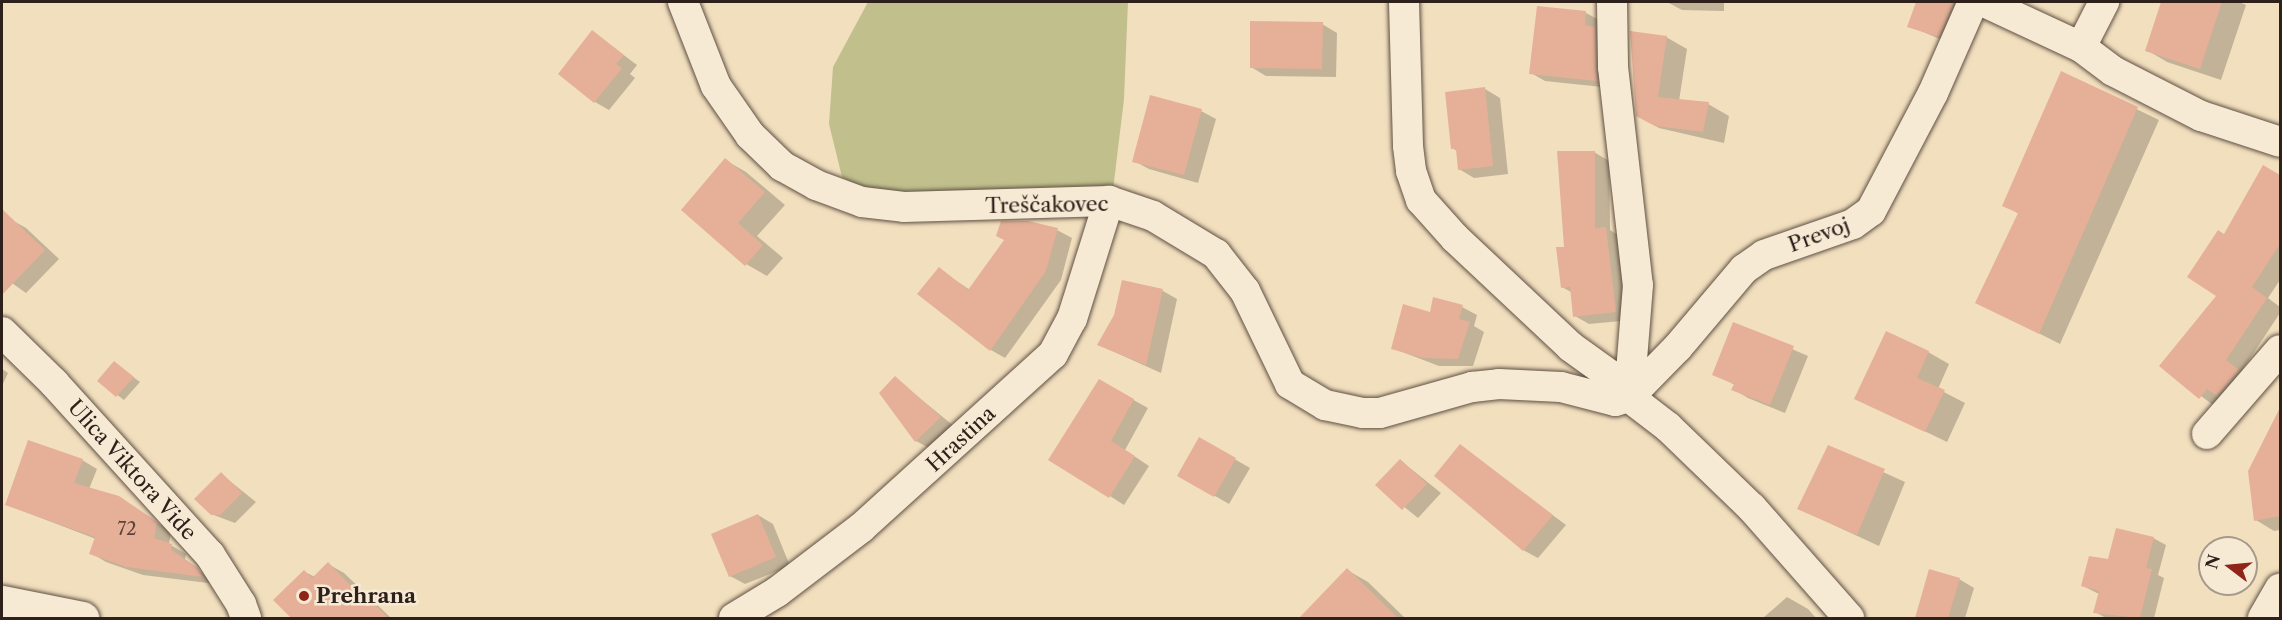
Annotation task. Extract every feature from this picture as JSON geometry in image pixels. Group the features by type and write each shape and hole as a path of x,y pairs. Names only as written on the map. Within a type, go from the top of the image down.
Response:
{"main road":[{"path":"2,602 82,618"}],"street":[{"name":"Treščakovec","path":"683,2 704,62 732,111 765,151 816,185 862,202 904,207 1109,201 1153,216 1216,254 1245,291 1290,384 1325,405 1362,413 1380,413 1472,387 1499,384 1562,387 1615,401 1629,397"},
{"path":"1404,2 1410,171 1421,200 1455,238 1571,347 1610,375 1629,397 1668,427 1752,508 1849,618"},
{"path":"1612,2 1614,88 1638,285 1629,397"},
{"name":"Prevoj","path":"1629,397 1678,347 1744,269 1764,255 1853,224 1871,211 1933,93 1973,2"},
{"path":"1984,2 2081,47 2113,71 2201,116 2280,142"},
{"path":"2081,47 2103,2"},
{"name":"Hrastina","path":"734,618 777,592 861,528 1053,354 1072,319 1109,201"},
{"name":"Ulica Viktora Vide","path":"2,332 54,383 210,555 241,603 246,618"},
{"path":"2207,434 2280,350"},
{"path":"2263,618 2280,588"}],"shaded area":[{"path":"868,2 1128,2 1124,99 1113,190 876,195 842,177 829,124 833,67"}],"building":[{"path":"1916,2 1954,2 1939,37 1907,27"},
{"path":"2161,2 2222,2 2200,69 2145,51"},
{"path":"1537,6 1586,11 1585,25 1595,27 1597,81 1529,74"},
{"path":"1250,21 1323,22 1322,69 1250,68"},
{"path":"592,30 624,55 616,64 622,68 594,103 558,74"},
{"path":"1630,31 1667,36 1658,97 1709,102 1703,132 1655,126 1636,116"},
{"path":"2061,71 2138,107 2039,334 1975,303 2018,213 2002,206"},
{"path":"1485,87 1493,166 1458,170 1456,149 1451,149 1445,92"},
{"path":"1150,95 1202,109 1184,175 1132,162"},
{"path":"1557,151 1595,151 1595,228 1606,227 1616,312 1573,317 1570,287 1561,288 1556,247 1564,247"},
{"path":"725,158 765,192 738,223 763,245 745,266 681,210"},
{"path":"2263,165 2280,175 2280,244 2252,287 2267,298 2226,360 2239,370 2217,396 2207,389 2199,399 2159,366 2216,296 2187,277 2218,230 2224,234"},
{"path":"2,209 45,250 2,295"},
{"path":"1001,221 1028,221 1058,228 1046,271 990,351 917,294 939,267 968,290 1004,240 996,236"},
{"path":"1122,280 1163,289 1146,365 1097,345 1114,315"},
{"path":"1433,297 1463,305 1459,319 1470,322 1458,359 1423,358 1391,349 1403,304 1430,312"},
{"path":"1733,322 1794,346 1770,405 1731,390 1734,384 1712,375"},
{"path":"1886,331 1929,351 1917,378 1945,390 1925,432 1854,399"},
{"path":"114,361 134,377 116,397 97,381"},
{"path":"895,376 941,417 915,442 879,393"},
{"path":"1099,379 1134,399 1111,441 1135,456 1109,498 1048,460"},
{"path":"2280,408 2280,516 2254,521 2248,471"},
{"path":"1199,437 1236,458 1214,497 1177,476"},
{"path":"28,440 83,459 74,483 119,496 157,522 154,538 172,544 171,550 198,568 203,577 127,567 89,554 95,537 5,505"},
{"path":"1460,444 1553,515 1523,551 1434,476"},
{"path":"1828,445 1885,469 1857,535 1797,509"},
{"path":"1400,459 1427,484 1402,510 1375,485"},
{"path":"221,472 242,493 220,515 211,515 194,499"},
{"path":"758,514 776,557 729,577 711,534"},
{"path":"2116,528 2154,537 2146,568 2152,569 2140,618 2093,613 2099,591 2081,586 2089,556 2108,559"},
{"path":"328,562 353,588 356,585 388,618 291,618 273,600 304,570 312,578"},
{"path":"1347,568 1398,618 1299,618"},
{"path":"1929,569 1960,578 1948,618 1915,618"}],"place":[{"name":"Prehrana","path":"304,596"}]}
